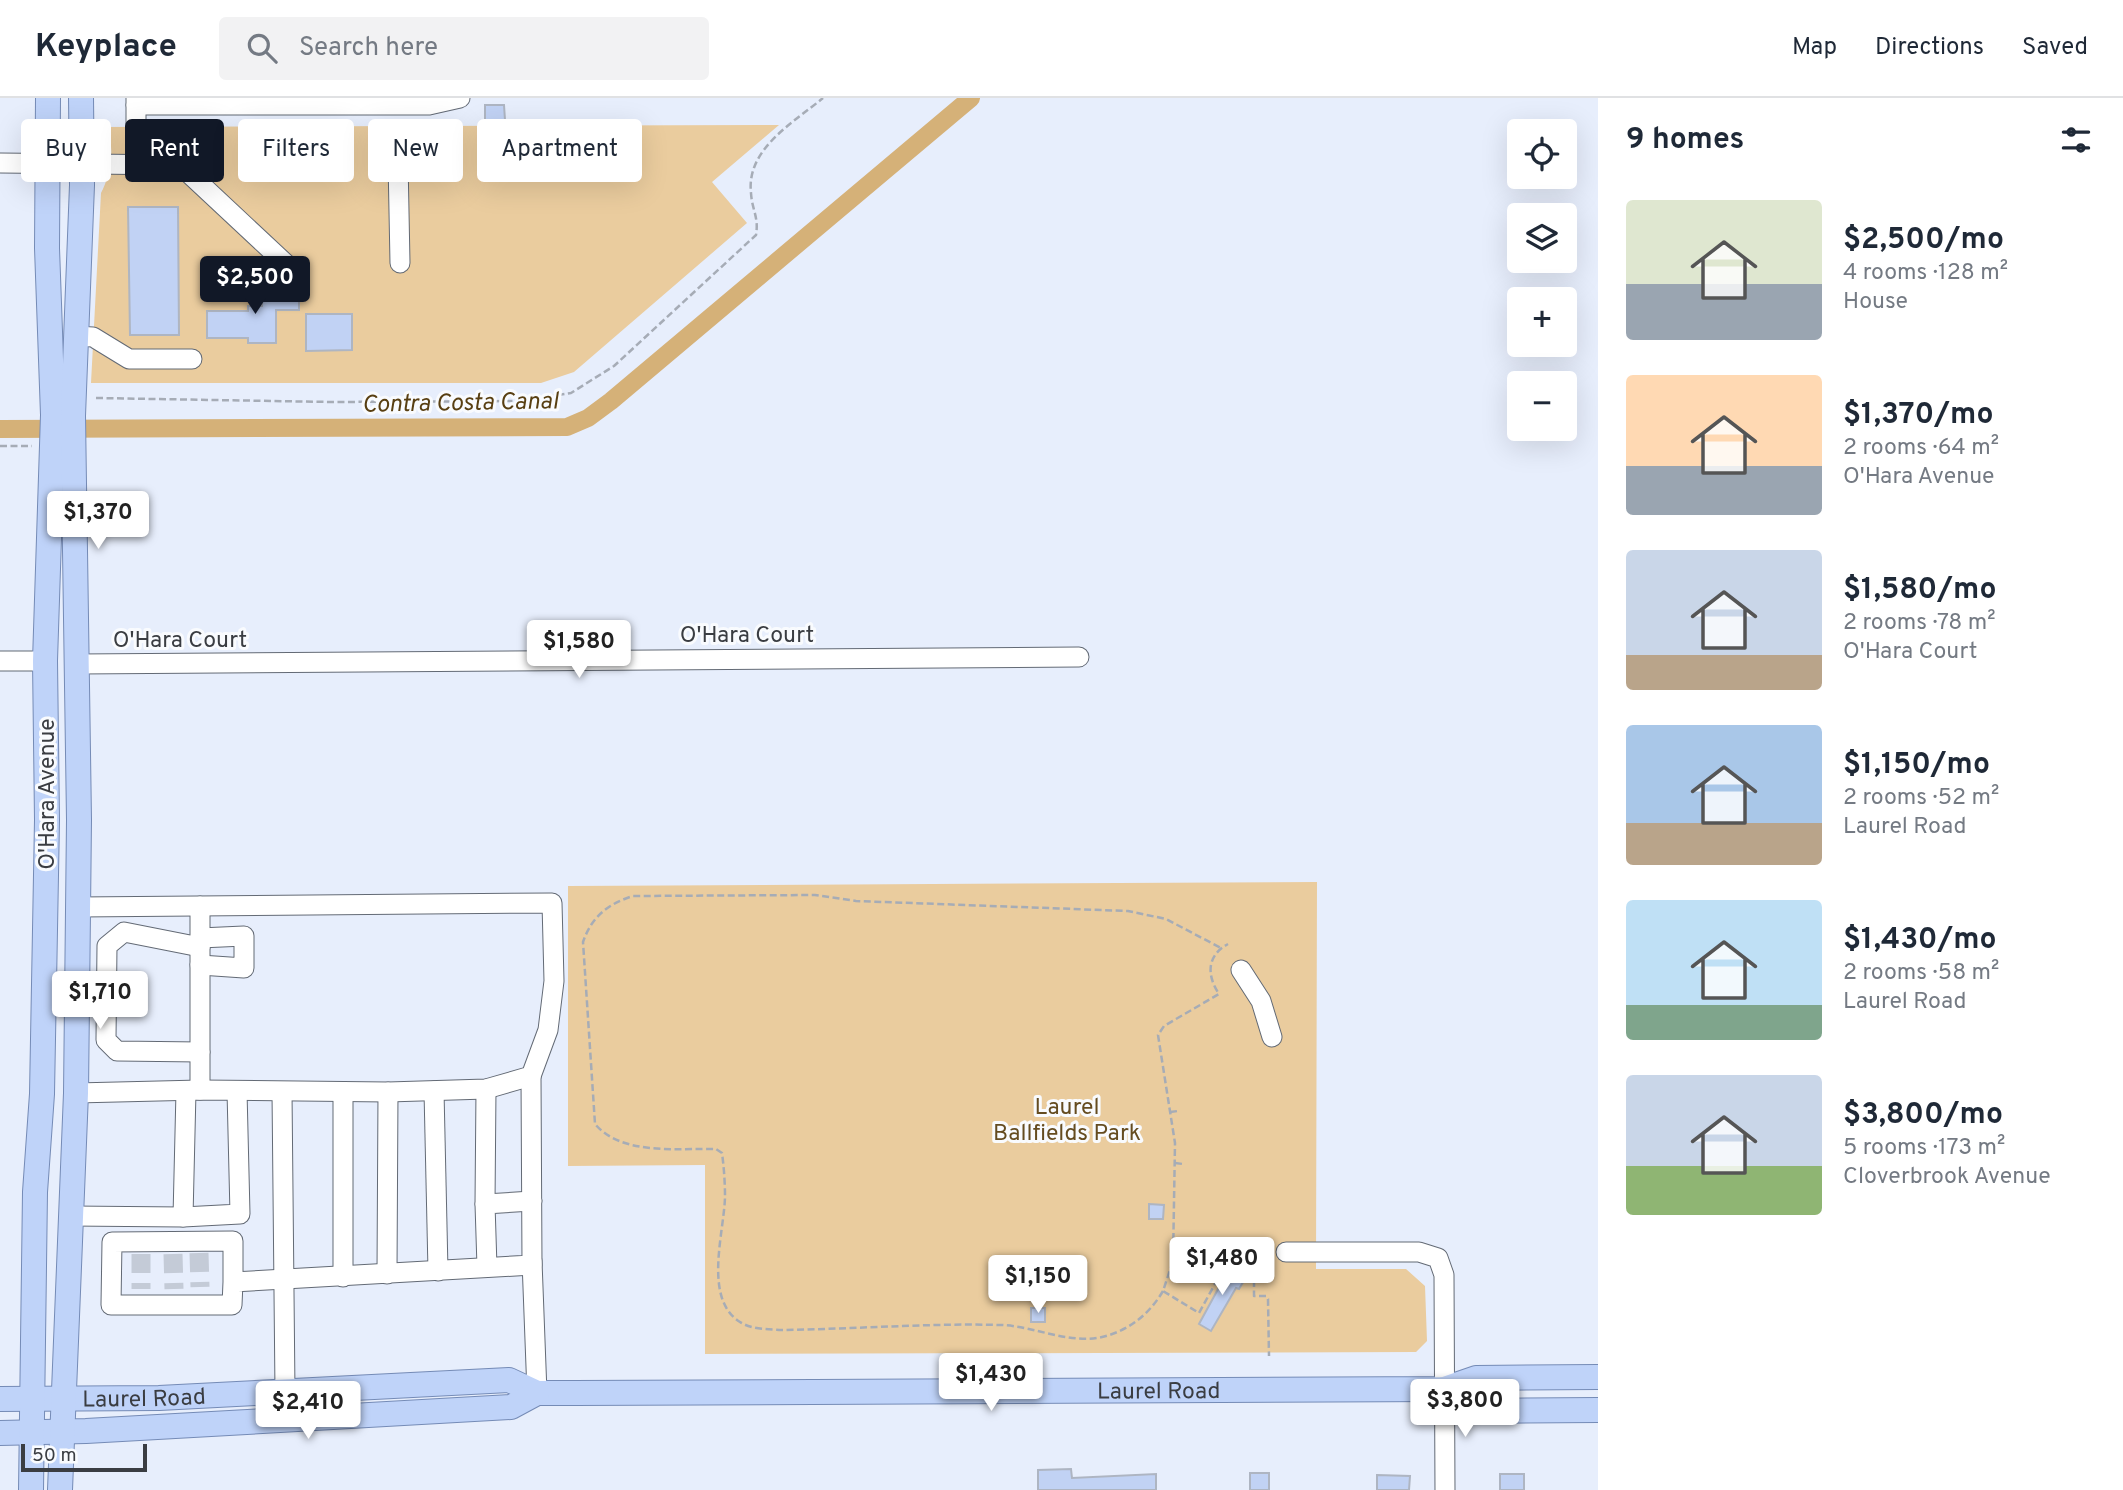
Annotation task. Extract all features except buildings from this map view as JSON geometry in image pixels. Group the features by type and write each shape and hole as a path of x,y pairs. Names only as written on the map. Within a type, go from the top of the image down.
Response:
{"main road":[{"name":"O'Hara Avenue","path":"48,98 48,119"},
{"name":"O'Hara Avenue","path":"81,98 81,119"},
{"name":"O'Hara Avenue","path":"48,182 78,664 76,1093 60,1490"},
{"name":"O'Hara Avenue","path":"31,1490 30,1398 46,875 45,661 62,426 75,336 81,182"},
{"name":"Laurel Road","path":"0,1399 159,1398 509,1380 537,1393 1444,1389 1476,1378 1598,1377"},
{"path":"1444,1389 1475,1411 1598,1410"},
{"name":"Laurel Road","path":"0,1433 511,1407 537,1393"}],"street":[{"path":"136,119 136,101 429,105 460,98"},
{"path":"0,163 21,163"},
{"path":"206,182 287,265"},
{"path":"398,182 400,264"},
{"path":"75,336 93,337 129,359 192,359"},
{"name":"O'Hara Court","path":"78,664 1079,657"},
{"path":"0,661 45,661"},
{"path":"78,907 552,903 554,981 551,1006 548,1030 531,1076 532,1261 537,1393"},
{"path":"173,1247 200,1052 200,906"},
{"path":"200,950 124,932 113,940 107,946 106,1040 117,1051 200,1052"},
{"path":"1241,970 1261,1001 1272,1037"},
{"path":"76,1093 434,1091 486,1089 531,1076"},
{"path":"486,1089 487,1267"},
{"path":"71,1216 178,1217 240,1214 237,1091"},
{"path":"434,1091 438,1271"},
{"path":"282,1092 285,1392"},
{"path":"387,1274 388,1092"},
{"path":"343,1093 343,1277"},
{"path":"485,1204 532,1201"},
{"path":"233,1241 232,1305 200,1296 141,1297 111,1305 111,1242 141,1248 173,1247 199,1247 233,1241"},
{"path":"1286,1252 1419,1252 1438,1258 1444,1275 1445,1490"},
{"path":"233,1282 532,1265 532,1261"}],"path":[{"path":"0,446 62,426 332,402 520,401 571,393 614,366 757,235 758,219 751,194 751,170 764,149 822,98"},
{"path":"1221,947 1166,919 1128,911 856,901 815,895 633,896 614,902 599,913 589,926 583,942 595,1124 605,1136 624,1144 716,1149 722,1153 725,1196 719,1282 723,1305 740,1322 759,1329 782,1330 928,1324 1004,1325 1092,1338 1121,1330 1140,1319 1163,1291 1173,1261 1175,1163 1158,1035 1164,1026 1219,994 1209,972 1211,962 1221,947 1228,944"},
{"path":"1161,1060 1168,1058"},
{"path":"1170,1112 1178,1111"},
{"path":"1175,1163 1183,1164"},
{"path":"1163,1291 1199,1313 1227,1262 1226,1244"},
{"path":"1254,1259 1254,1296 1266,1296 1268,1299 1269,1356"},
{"path":"1173,1261 1227,1262 1256,1276"}],"green space":[{"path":"642,125 779,125 712,182 747,223 574,372 541,383 91,383 101,193 106,182 111,182 111,127 125,127 125,182 224,182 224,127 238,127 238,182 354,182 354,126 368,126 368,182 463,182 463,126 477,126 477,182 642,182"},
{"name":"Laurel Ballfields Park","path":"1317,882 1316,1269 1406,1269 1425,1286 1427,1341 1416,1352 705,1354 705,1165 568,1166 568,886"}],"waterway":[{"name":"Contra Costa Canal","path":"0,429 567,427 588,418 611,401 971,98"}],"tunnel":[{"path":"199,1253 200,1287"},
{"path":"141,1254 141,1289"},
{"path":"173,1254 174,1289"}]}
